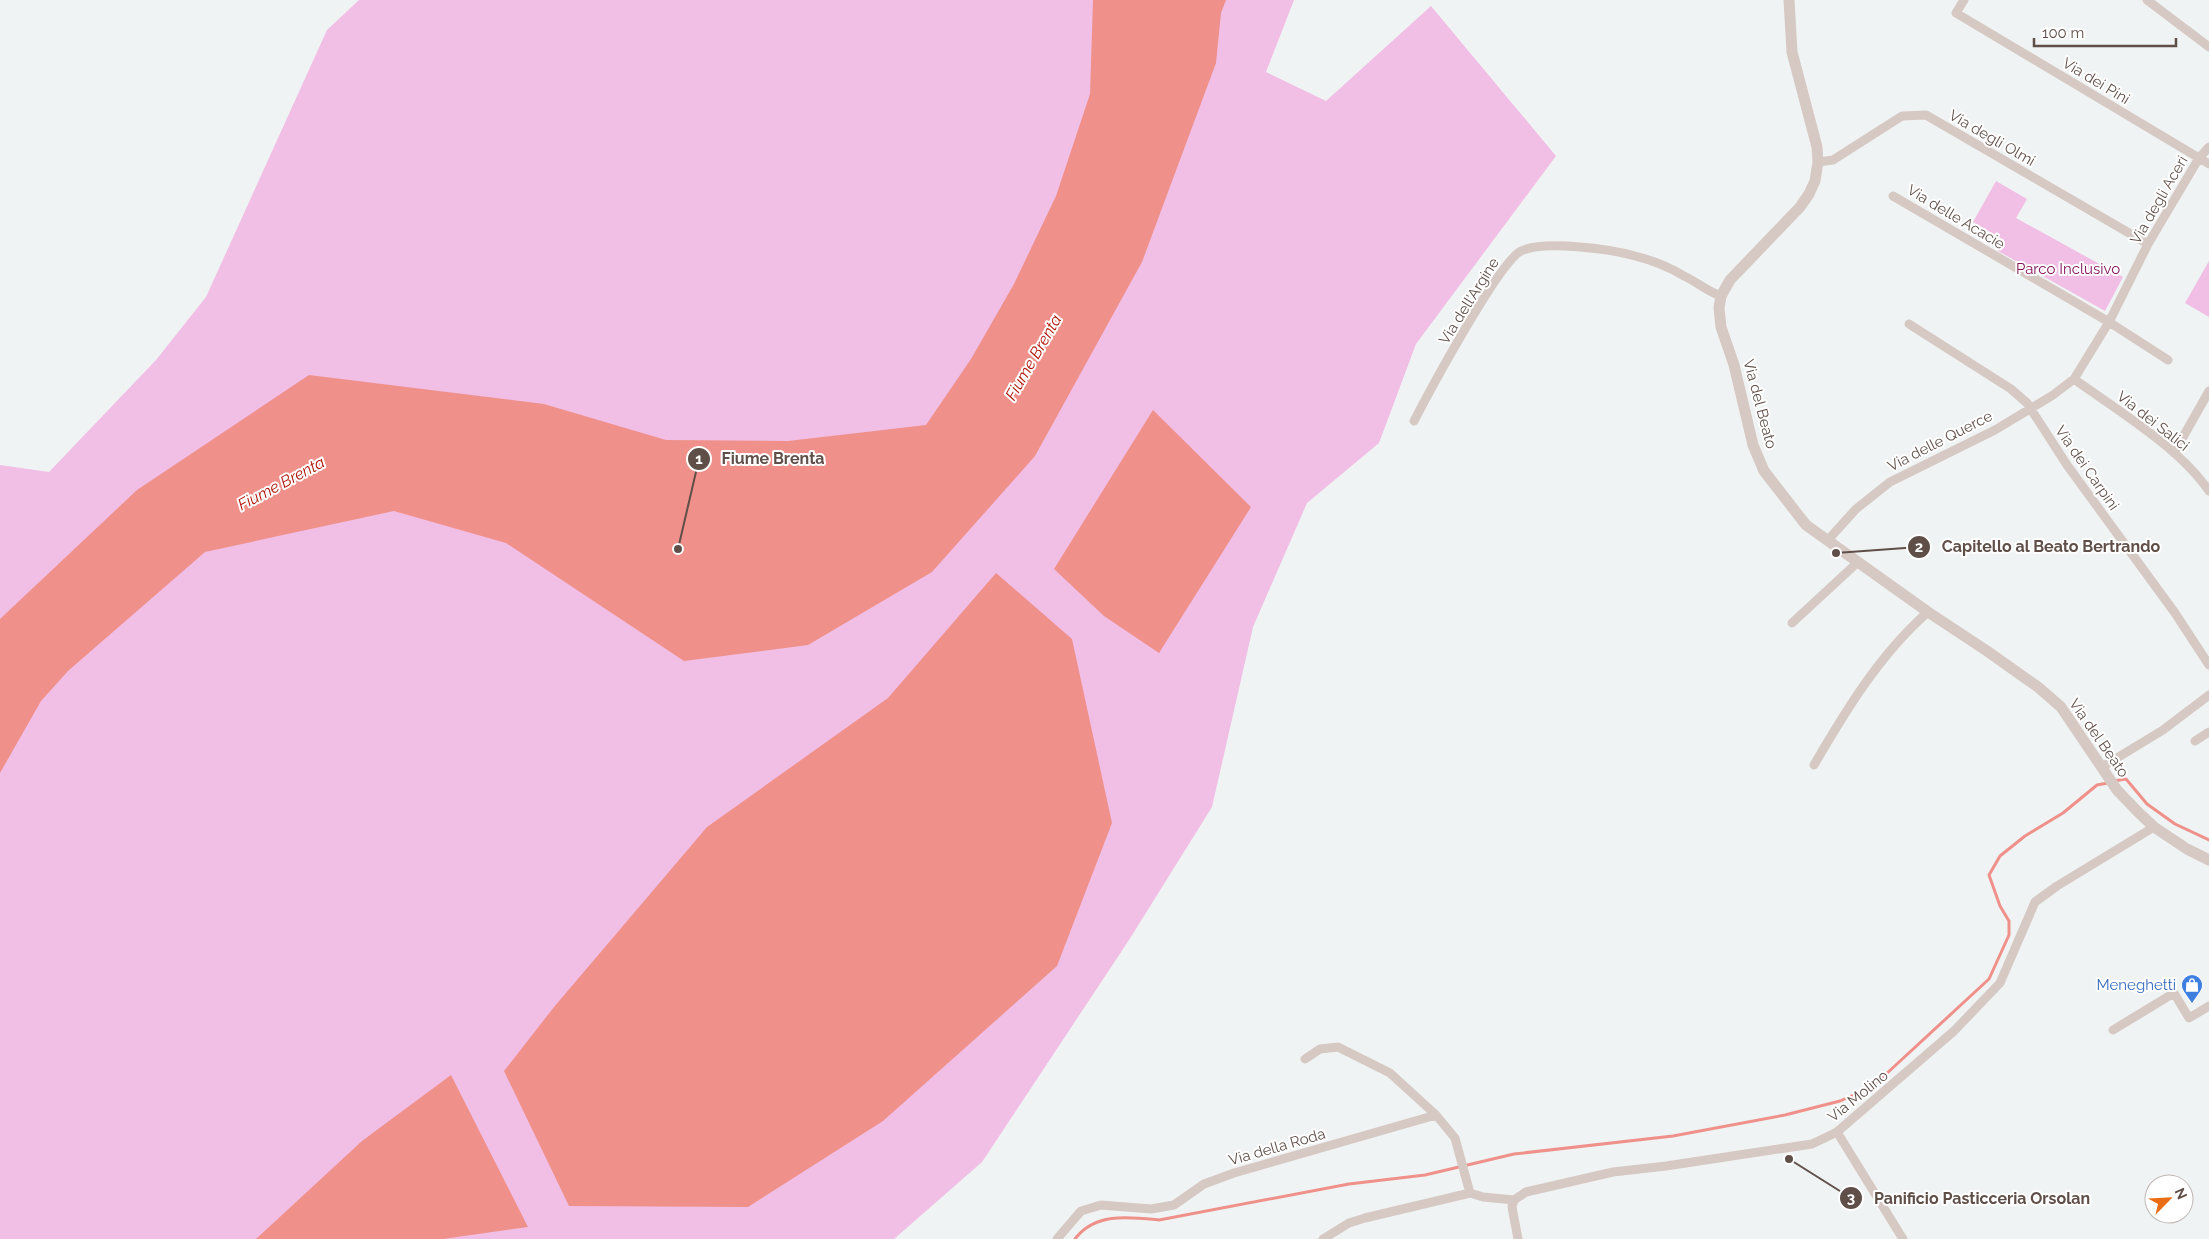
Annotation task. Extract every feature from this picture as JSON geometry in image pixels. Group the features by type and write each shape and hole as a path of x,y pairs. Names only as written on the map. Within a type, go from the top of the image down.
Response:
{"street":[{"path":"1721,296 1730,280 1800,207 1809,194 1814,180 1818,162 1817,147 1792,52 1789,0"},
{"name":"Via dei Pini","path":"1964,0 1956,13 2209,164"},
{"path":"2147,0 2209,47"},
{"name":"Via degli Olmi","path":"1818,162 1833,160 1902,116 1926,116 2148,244"},
{"name":"Via degli Aceri","path":"2074,378 2108,322 2148,244 2199,158 2209,147"},
{"name":"Via delle Acacie","path":"1893,196 2108,322"},
{"name":"Via dell'Argine","path":"1414,421 1497,278 1513,257 1521,251 1534,247 1557,246 1634,256 1685,276 1708,292 1721,296"},
{"name":"Via del Beato","path":"1721,296 1721,327 1734,365 1753,445 1764,471 1806,525 2038,687 2061,707 2117,790 2154,827 2209,860"},
{"path":"2108,322 2168,360"},
{"name":"Via dei Carpini","path":"1909,324 2011,389 2030,408 2067,464 2175,613 2209,665"},
{"name":"Via delle Querce","path":"1828,540 1856,509 1890,482 1995,430 2053,395 2074,378"},
{"name":"Via dei Salici","path":"2074,378 2174,453 2200,478 2209,491"},
{"path":"2174,453 2209,391"},
{"path":"1792,623 1858,562"},
{"path":"1814,765 1860,691 1903,633 1928,612"},
{"path":"2105,772 2209,695"},
{"path":"2195,741 2209,732"},
{"name":"Via Molino","path":"1514,1200 1526,1192 1578,1179 1613,1172 1812,1144 1837,1132 1954,1031 2000,983 2035,902 2057,886 2154,827"},
{"path":"2114,1030 2174,993 2189,1018 2209,1006"},
{"path":"1305,1059 1320,1049 1338,1047 1390,1073 1436,1115 1455,1138 1470,1193"},
{"name":"Via della Roda","path":"1057,1239 1082,1211 1101,1205 1151,1209 1174,1205 1204,1184 1234,1173 1436,1115"},
{"path":"1837,1132 1903,1239"},
{"path":"1323,1239 1349,1223 1470,1193 1483,1197 1514,1200 1512,1207 1518,1239"}],"green space":[{"path":"359,0 1294,0 1266,72 1326,101 1431,6 1556,156 1416,344 1379,443 1307,503 1253,627 1212,807 1129,940 982,1162 894,1239 0,1239 0,465 49,472 156,360 206,297 327,30"},
{"name":"Parco Inclusivo","path":"1996,181 2027,199 2016,218 2123,277 2105,311 1998,251 2004,240 1973,222"},
{"path":"2209,261 2209,317 2185,303"}],"water":[{"path":"1093,0 1226,0 1221,13 1216,63 1142,262 1035,456 932,572 808,645 684,661 506,543 394,511 205,552 68,671 41,701 0,773 0,619 137,490 309,375 544,404 666,440 788,441 926,425 971,359 1014,284 1056,196 1090,94"},
{"path":"1153,410 1251,507 1159,653 1104,616 1054,569"},
{"path":"996,573 1072,639 1112,823 1057,966 883,1121 748,1207 569,1206 504,1071 554,1007 707,827 888,698"},
{"path":"451,1075 528,1227 443,1239 256,1239 362,1141"}],"waterway":[{"path":"2114,781 2126,779 2147,804 2175,824 2209,840"},
{"path":"1075,1239 1083,1230 1103,1220 1114,1218 1159,1220 1349,1184 1425,1175 1514,1154 1673,1136 1785,1115 1840,1101 1872,1087 1989,979 2009,935 2009,921 2000,906 1989,875 2000,856 2025,836 2063,813 2097,785 2108,783"}],"place":[{"name":"Fiume Brenta","path":"678,549"},
{"name":"Capitello al Beato Bertrando","path":"1836,553"},
{"name":"Meneghetti","path":"2192,1004"},
{"name":"Panificio Pasticceria Orsolan","path":"1789,1159"}]}
